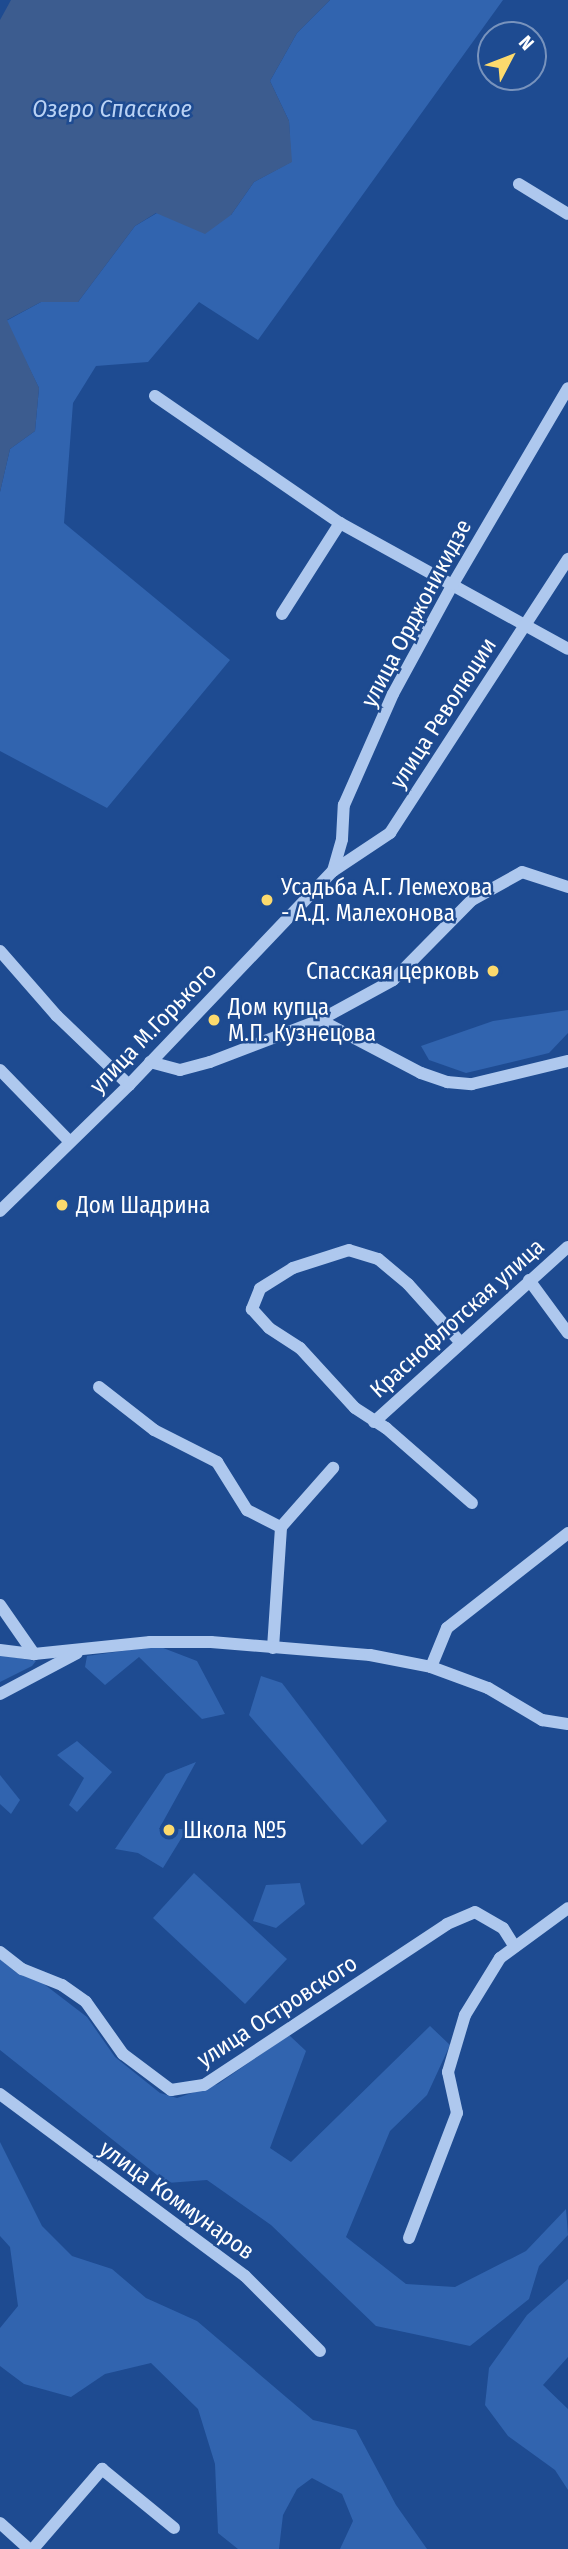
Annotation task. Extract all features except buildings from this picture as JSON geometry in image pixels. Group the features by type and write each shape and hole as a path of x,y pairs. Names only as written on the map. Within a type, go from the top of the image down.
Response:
{"street":[{"path":"519,184 568,214"},
{"name":"улица Орджоникидзе","path":"333,871 342,839 344,804 393,694 453,584 568,388"},
{"path":"155,396 340,523 568,649"},
{"path":"282,614 340,523"},
{"name":"улица Революции","path":"333,871 390,833 568,559"},
{"name":"улица М.Горького","path":"0,1211 129,1085 333,871"},
{"path":"150,1062 180,1070 210,1062 320,1020 393,980 472,900 522,872 568,887"},
{"path":"0,951 57,1016 129,1085"},
{"path":"320,1020 421,1073 447,1083 472,1084 568,1061"},
{"path":"0,1070 70,1142"},
{"name":"Краснофлотская улица","path":"374,1422 568,1247"},
{"path":"461,1343 408,1284 378,1259 349,1250 293,1268 260,1289 252,1309 269,1328 300,1348 355,1408 472,1503"},
{"path":"529,1280 568,1333"},
{"path":"99,1387 154,1430 217,1462 247,1510 281,1527"},
{"path":"273,1648 281,1527 333,1468"},
{"path":"431,1667 447,1628 568,1533"},
{"path":"0,1605 34,1654"},
{"path":"0,1650 34,1654 150,1642 211,1642 370,1656 431,1667 488,1688 542,1720 568,1724"},
{"path":"0,1694 80,1651"},
{"path":"409,2238 457,2113 448,2072 466,2015 500,1958 568,1908"},
{"name":"улица Островского","path":"0,1952 22,1969 62,1985 86,2002 123,2054 171,2090 204,2085 447,1924 475,1912 503,1928 515,1947"},
{"name":"улица Коммунаров","path":"0,2094 245,2276 320,2351"},
{"path":"0,2523 31,2549 102,2469 174,2528"}],"shaded area":[{"path":"330,0 503,0 488,21 477,21 477,36 258,340 199,302 148,362 96,366 73,403 64,523 230,660 107,808 0,751 0,492 10,449 35,431 39,388 6,321 41,302 78,302 135,226 157,213 231,215 254,182 291,162 289,121 270,81 297,33"},
{"path":"568,1010 568,1033 549,1053 466,1073 429,1060 421,1046 493,1021"},
{"path":"158,1646 197,1661 225,1714 202,1719 139,1657 105,1685 85,1667 87,1656"},
{"path":"0,1655 36,1661 32,1666 0,1682"},
{"path":"261,1676 282,1683 387,1821 362,1845 249,1715"},
{"path":"77,1741 112,1772 77,1812 69,1805 84,1778 57,1755"},
{"path":"196,1762 159,1829 187,1829 163,1868 138,1853 115,1849 166,1774"},
{"path":"0,1775 20,1800 11,1814 0,1804"},
{"path":"194,1873 287,1959 245,2004 153,1918"},
{"path":"300,1883 305,1904 276,1928 253,1921 266,1885"},
{"path":"0,1959 18,1974 40,1981 87,2017 115,2057 160,2093 177,2098 218,2084 289,2035 306,2051 270,2148 291,2162 430,2026 450,2045 427,2095 390,2131 346,2237 406,2284 455,2287 526,2251 566,2209 568,2235 539,2266 529,2299 470,2346 376,2326 271,2225 207,2180 167,2183 0,2050"},
{"path":"0,2142 42,2226 72,2256 112,2269 146,2298 197,2321 313,2420 356,2430 396,2505 427,2549 340,2549 353,2521 342,2494 312,2478 297,2489 283,2515 279,2549 238,2549 218,2533 215,2464 198,2409 151,2363 105,2374 71,2397 24,2384 0,2366 0,2328 18,2306 10,2247 0,2236"},
{"path":"568,2279 568,2357 543,2385 568,2409 568,2490 555,2470 508,2436 485,2405 489,2368 527,2315"}],"water":[{"name":"Озеро Спасское","path":"11,0 330,0 297,33 270,81 289,121 292,162 254,182 231,215 205,234 156,213 135,226 78,302 41,302 7,320 39,388 35,431 10,449 0,492 0,20"}],"place":[{"name":"Усадьба А.Г. Лемехова - А.Д. Малехонова","path":"267,900"},
{"name":"Спасская церковь","path":"493,971"},
{"name":"Дом купца М.П. Кузнецова","path":"214,1020"},
{"name":"Дом Шадрина","path":"62,1205"},
{"name":"Школа №5","path":"169,1830"}]}
